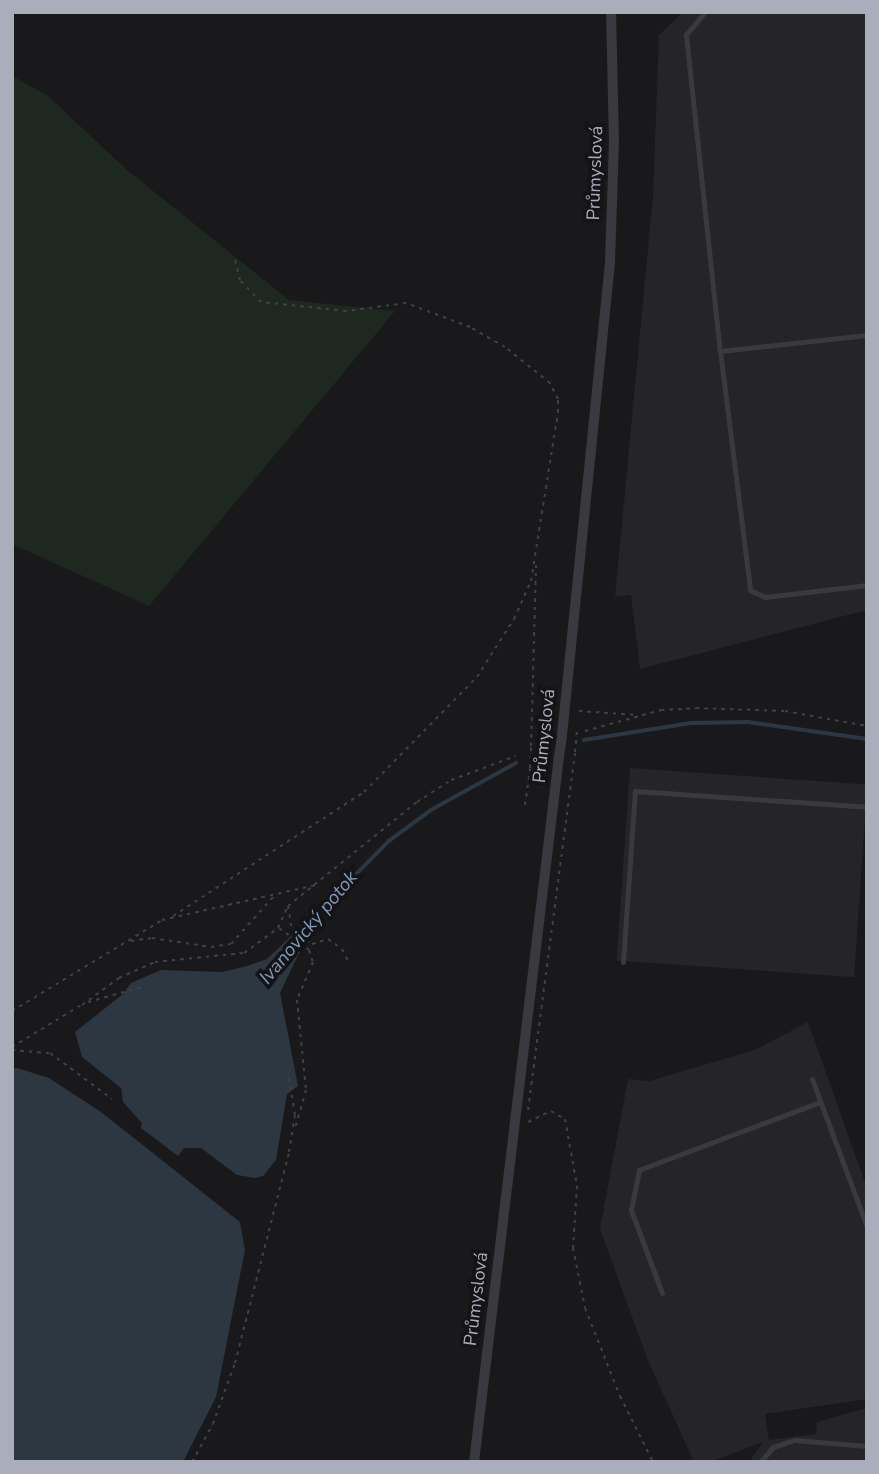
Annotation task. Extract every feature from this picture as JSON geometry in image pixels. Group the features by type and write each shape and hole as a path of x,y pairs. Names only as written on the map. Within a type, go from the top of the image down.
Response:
{"street":[{"name":"Průmyslová","path":"474,1462 562,735 610,262 614,142 611,12"}],"lane":[{"path":"705,12 686,36 720,351 750,590 765,597 867,585"},
{"path":"720,351 867,335"},
{"path":"623,962 635,792 867,807"},
{"path":"812,1079 867,1227"},
{"path":"662,1293 631,1210 639,1170 820,1102"},
{"path":"760,1462 774,1447 795,1440 867,1446"}],"path":[{"path":"234,257 240,280 261,302 346,311 406,303 489,337 550,383 558,399 558,412 537,556 530,768 525,804"},
{"path":"12,1011 173,916 364,792 435,723 498,649 524,598 537,556"},
{"path":"585,731 640,715 696,708 785,711 867,726"},
{"path":"579,711 640,715"},
{"path":"575,752 577,729"},
{"path":"12,1049 139,968 168,959 236,956 278,928 288,905 317,885 417,802 471,771 516,756"},
{"path":"173,916 209,912 317,885"},
{"path":"130,941 152,938 211,947 231,944 274,895"},
{"path":"288,905 292,931 306,942 328,939 342,949 349,963"},
{"path":"192,1462 213,1424 235,1363 306,1090 296,1000 313,962 303,946 278,928"},
{"path":"82,1005 142,988"},
{"path":"12,1049 50,1053 111,1099"},
{"path":"288,1072 294,1129"},
{"path":"524,1124 551,1111 565,1119 577,1186 572,1248 584,1308 620,1396 653,1462"}],"shaded area":[{"path":"683,12 867,12 867,610 640,669 631,595 615,597 653,196 659,35"},
{"path":"12,76 47,95 126,169 289,300 395,311 149,606 12,544"},
{"path":"630,768 867,785 854,977 617,961"},
{"path":"808,1022 867,1188 867,1399 765,1414 769,1440 816,1434 817,1422 867,1408 867,1462 749,1462 763,1442 710,1462 694,1462 647,1358 600,1229 628,1079 649,1081 755,1050"}],"water":[{"path":"313,915 316,918 280,993 298,1086 287,1094 276,1160 263,1176 255,1178 237,1175 201,1148 184,1148 178,1156 141,1128 142,1123 123,1102 121,1088 82,1057 75,1032 123,994 131,983 161,970 222,972 267,959"},
{"path":"17,1068 49,1078 101,1112 240,1222 245,1250 216,1397 183,1462 12,1462 12,1069"}],"waterway":[{"name":"Ivanovický potok","path":"584,740 691,723 748,722 867,739"},
{"name":"Ivanovický potok","path":"313,918 389,841 431,810 516,763"}]}
